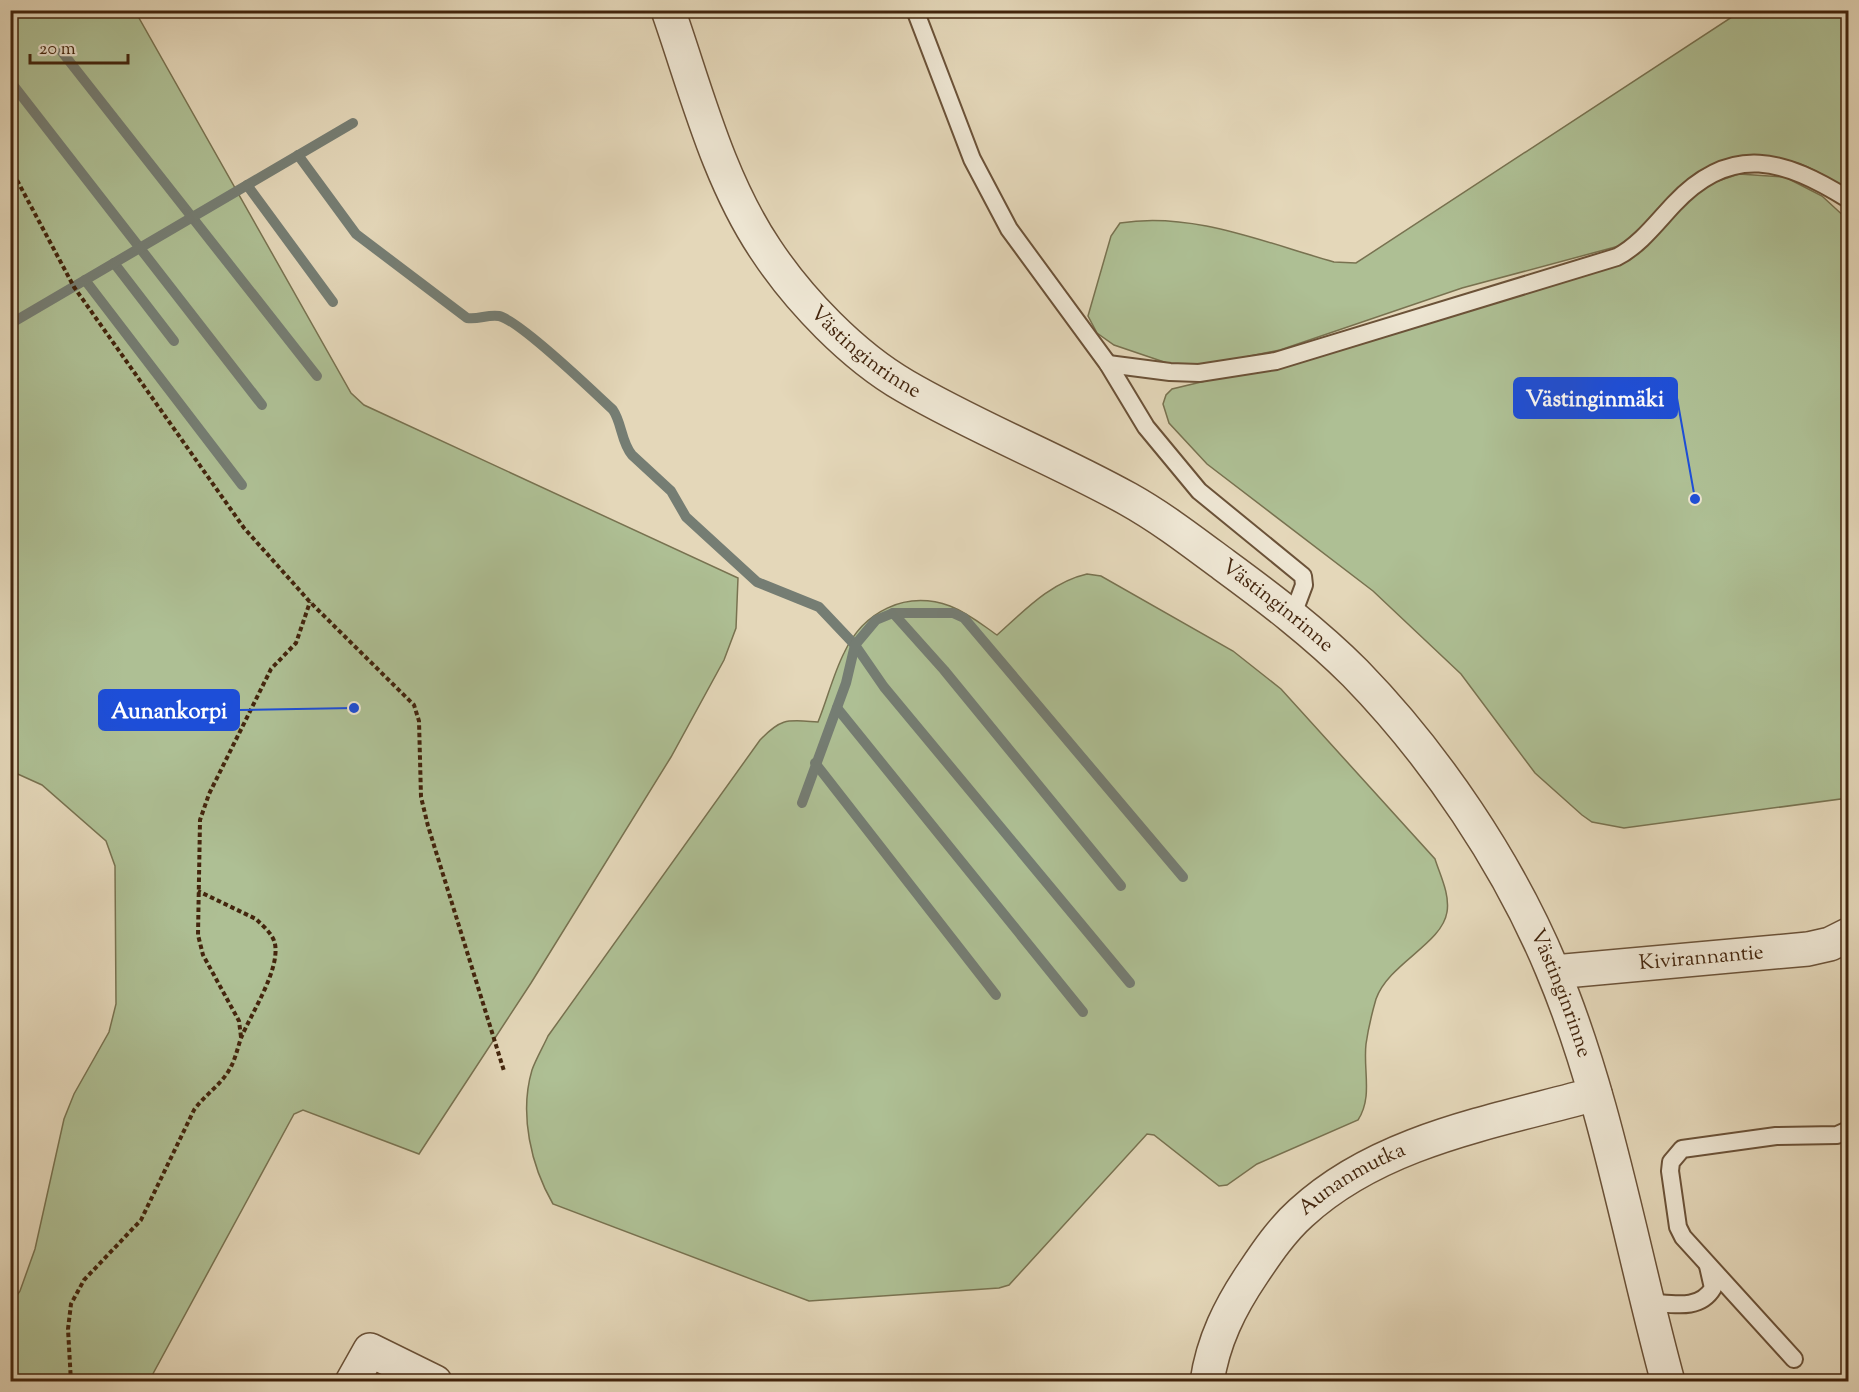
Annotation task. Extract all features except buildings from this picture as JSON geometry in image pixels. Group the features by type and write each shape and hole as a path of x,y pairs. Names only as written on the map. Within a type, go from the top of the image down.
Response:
{"street":[{"name":"Västinginrinne","path":"668,10 720,161 742,208 766,250 808,303 855,350 903,385 1132,501 1193,542 1292,617 1353,671 1426,756 1503,870 1554,972 1595,1094 1668,1382"},
{"name":"Kivirannantie","path":"1554,972 1808,949 1830,944 1848,935"},
{"name":"Aunanmutka","path":"1207,1382 1219,1333 1237,1298 1270,1249 1300,1213 1331,1188 1407,1147 1595,1094"},
{"path":"352,1382 370,1350 435,1382"}],"lane":[{"path":"915,10 988,193 1009,229 1108,364 1146,427 1199,491 1303,576 1304,585 1292,617"},
{"path":"1108,364 1170,372 1199,373 1276,361 1606,260 1628,251 1688,190 1707,177 1733,167 1754,163 1786,167 1823,184 1848,199"},
{"path":"1823,184 1848,209"},
{"path":"1794,1359 1708,1265 1678,1227 1670,1172 1676,1154 1682,1149 1776,1136 1837,1135 1848,1130"},
{"path":"1646,1302 1692,1305 1702,1301 1713,1288 1708,1265"}],"path":[{"path":"10,167 74,287 244,528 310,602 414,705 419,721 421,797 428,826 504,1071"},
{"path":"242,1037 239,1021 203,955 198,935 200,820 209,794 271,669 296,643 310,602"},
{"path":"70,1382 68,1329 71,1304 84,1280 141,1220 194,1110 204,1096 227,1075 236,1059 242,1037 252,1020 273,969 275,944 256,919 198,891"}],"green space":[{"path":"10,11 135,11 351,393 364,405 738,578 736,628 724,660 671,757 531,983 419,1154 303,1110 294,1114 149,1381 11,1381 11,1304 20,1291 35,1249 64,1119 74,1094 109,1032 116,1004 115,866 106,841 42,785 11,771"},
{"path":"1741,11 1848,11 1848,190 1813,169 1798,163 1760,157 1730,160 1702,170 1690,178 1671,195 1636,234 1619,246 1462,288 1280,350 1197,367 1170,364 1114,345 1097,333 1088,316 1111,236 1120,223 1147,220 1201,225 1255,238 1334,262 1356,263"},
{"path":"1739,174 1785,177 1822,196 1848,220 1848,798 1624,828 1592,822 1535,773 1461,674 1373,591 1207,464 1169,423 1163,404 1166,395 1172,389 1222,377 1623,263 1681,205 1706,185"},
{"path":"1087,574 1101,576 1233,651 1281,689 1435,859 1446,892 1447,912 1436,934 1392,975 1376,999 1366,1044 1365,1102 1358,1120 1257,1164 1227,1185 1219,1186 1154,1135 1147,1134 1009,1285 999,1288 809,1301 553,1204 533,1157 529,1139 528,1087 535,1062 548,1036 760,740 774,727 786,722 818,722 837,670 852,639 862,626 887,608 917,601 950,606 997,635 1050,590"}],"waterway":[{"path":"62,52 317,376"},
{"path":"10,81 262,405"},
{"path":"10,324 353,123"},
{"path":"298,155 356,234 467,318 499,316 509,320 590,388 613,410 632,455 671,491 686,517 757,582 819,607 855,645 884,687 1130,983"},
{"path":"247,185 333,302"},
{"path":"114,263 174,341"},
{"path":"85,280 242,485"},
{"path":"893,613 944,670 1121,886"},
{"path":"802,803 846,683 855,645 876,620 893,613 953,613 964,618 1183,877"},
{"path":"837,708 1083,1012"},
{"path":"815,763 996,995"}],"place":[{"name":"Västinginmäki","path":"1695,499"},
{"name":"Aunankorpi","path":"354,708"}]}
